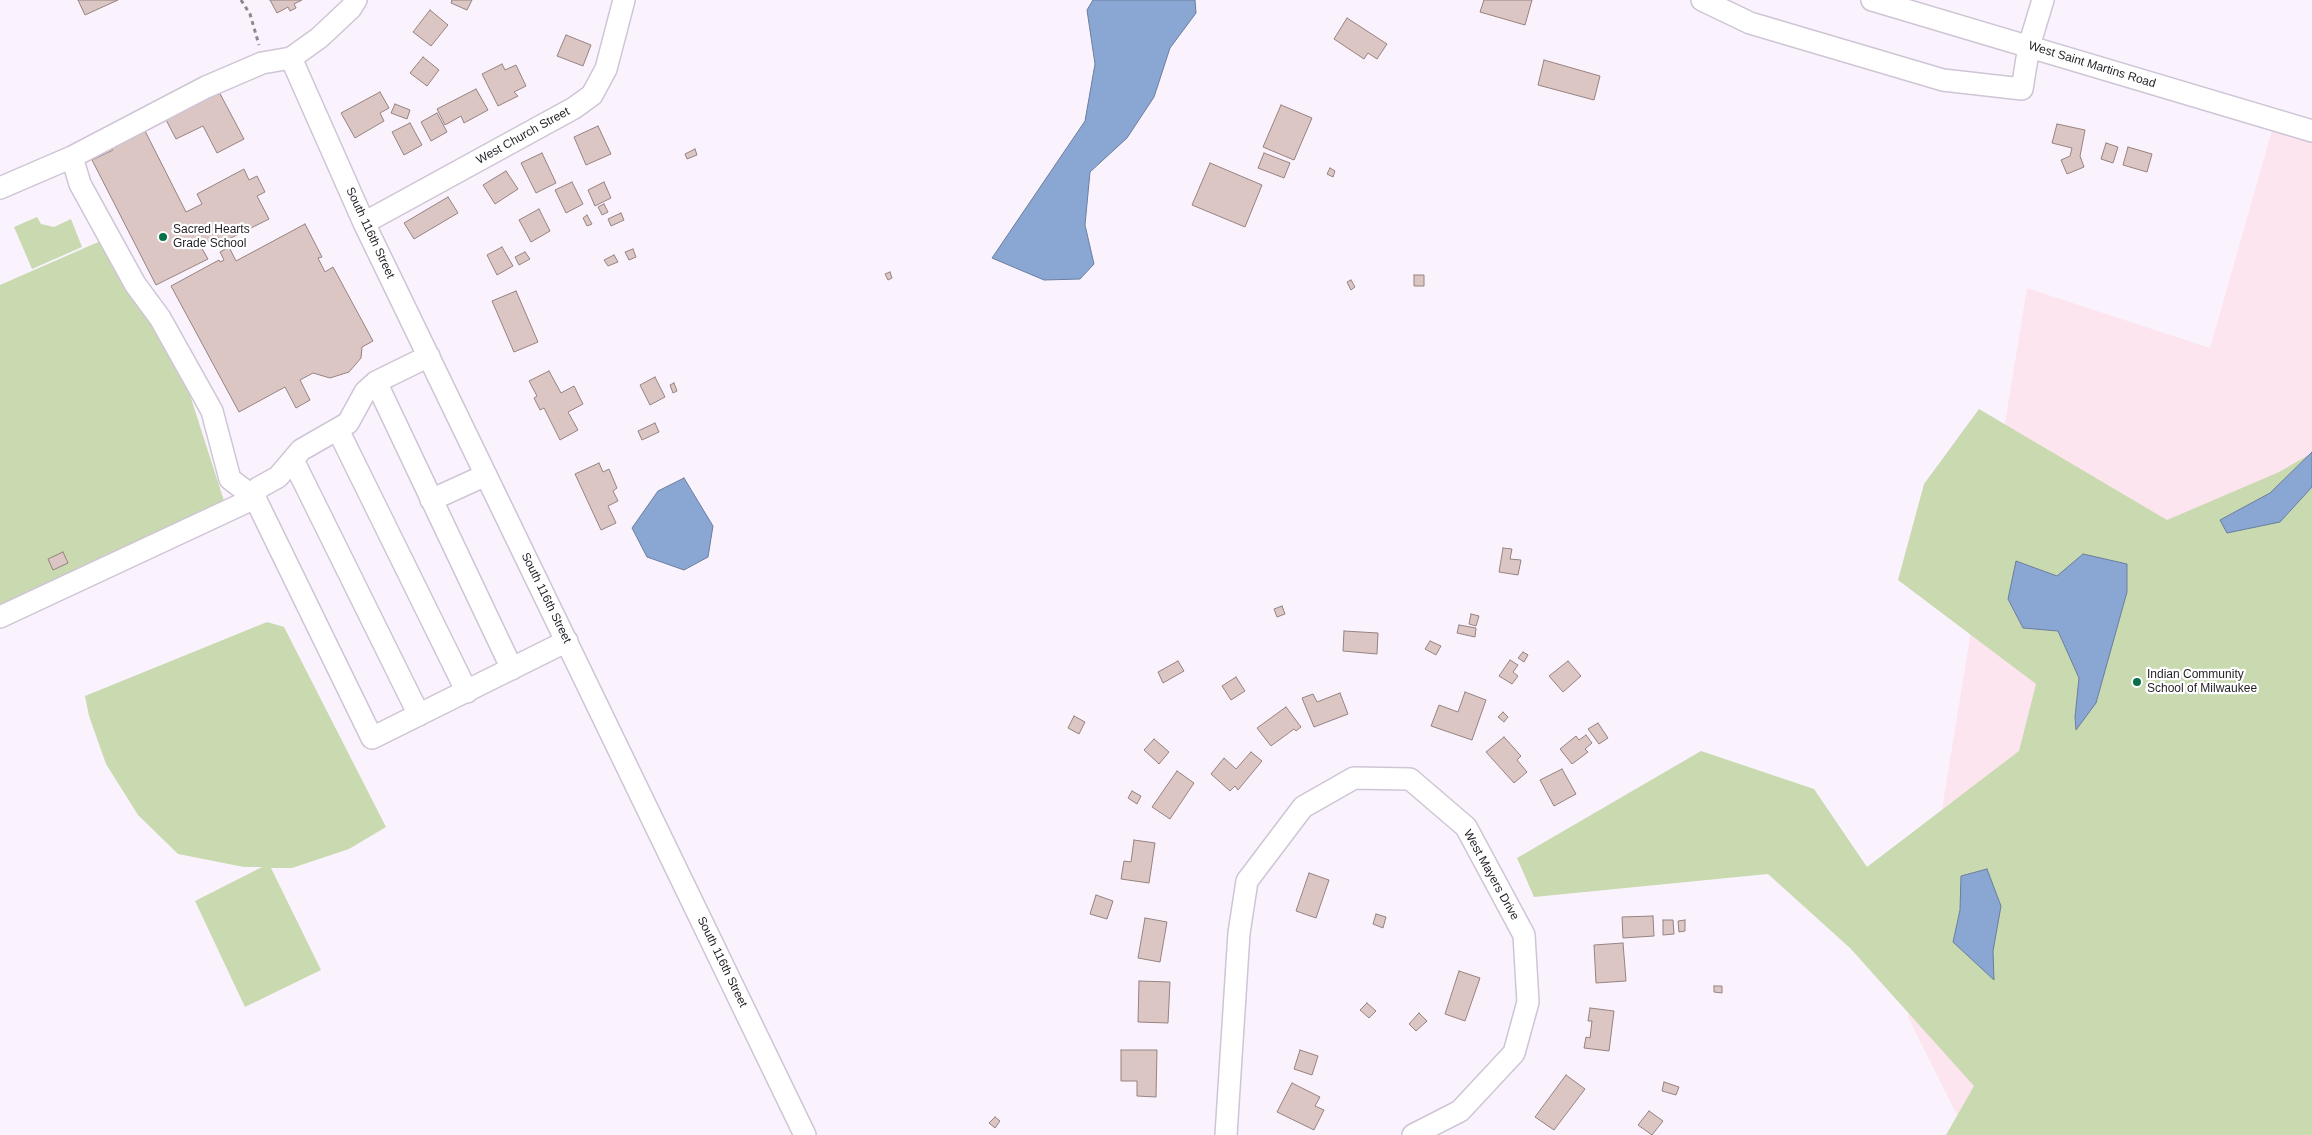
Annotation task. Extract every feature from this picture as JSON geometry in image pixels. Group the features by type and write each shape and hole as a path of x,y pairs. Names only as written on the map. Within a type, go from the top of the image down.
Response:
{"street":[{"path":"0,188 72,158 206,87 262,63 291,58 319,38 351,8 356,0"},
{"name":"West Church Street","path":"364,223 574,108 592,95 606,70 624,0"},
{"path":"1702,0 1750,23 1943,80 2022,89 2029,46 2043,0"},
{"name":"West Saint Martins Road","path":"1872,0 2312,131"},
{"name":"South 116th Street","path":"291,58 364,223 804,1135"},
{"path":"72,158 80,184 135,284 160,318 212,411 230,479 255,498 372,738 567,641"},
{"path":"0,616 255,498 258,488 278,477 301,450 348,423 364,392 376,382 429,356"},
{"path":"376,382 512,669"},
{"path":"338,430 467,692"},
{"path":"293,460 419,715"},
{"path":"431,500 486,475"},
{"name":"West Mayers Drive","path":"1226,1135 1239,933 1247,881 1303,806 1354,778 1410,779 1466,827 1524,936 1528,1002 1514,1053 1460,1111 1413,1135"}],"path":[{"path":"241,0 250,14 257,43 260,47 264,51 291,58"}],"shaded area":[{"name":"Indian Community School of Milwaukee","path":"2273,127 2312,139 2312,1135 1967,1135 1908,1017 2027,288 2210,348"}],"green space":[{"path":"37,217 41,224 54,227 71,219 82,247 32,269 14,227"},
{"path":"105,239 189,392 226,507 0,611 0,285"},
{"name":"Indian Community School of Milwaukee","path":"1979,409 2167,520 2279,472 2312,453 2312,1135 1946,1135 1974,1086 1850,948 1768,874 1534,897 1517,858 1701,751 1814,789 1867,867 2019,751 2036,684 1898,580 1924,484"},
{"path":"267,622 284,627 386,827 349,849 292,868 271,868 321,970 245,1007 195,901 262,867 244,867 178,854 138,815 106,764 89,716 85,696"}],"water":[{"path":"1093,0 1195,0 1196,13 1170,48 1154,97 1127,138 1090,172 1085,225 1094,264 1080,279 1044,280 992,258 1085,121 1095,64 1087,10"},
{"path":"2312,452 2312,487 2280,522 2227,533 2220,520 2270,493"},
{"path":"684,478 713,526 708,557 684,570 647,557 632,528 658,491"},
{"path":"2083,554 2127,564 2127,592 2096,703 2076,730 2075,717 2079,678 2058,631 2023,628 2008,599 2016,561 2057,576"},
{"path":"1987,869 2001,906 1993,951 1994,980 1953,942 1960,910 1961,876"}],"building":[{"path":"78,0 118,0 85,15"},
{"path":"270,0 302,0 294,4 296,8 290,11 288,7 277,13"},
{"path":"452,0 472,0 467,10 451,3"},
{"path":"1484,0 1532,0 1525,25 1480,12"},
{"path":"430,10 448,25 431,46 413,32"},
{"path":"1347,18 1387,44 1377,59 1368,53 1364,59 1334,39"},
{"path":"566,35 591,45 583,66 557,56"},
{"path":"423,57 439,70 427,86 410,73"},
{"path":"1544,60 1600,76 1594,100 1538,85"},
{"path":"502,64 505,70 516,65 526,86 514,92 518,96 498,106 482,74"},
{"path":"217,88 244,139 217,153 203,126 176,139 164,116"},
{"path":"476,89 488,110 464,123 461,116 445,125 437,109"},
{"path":"380,92 389,108 380,113 384,121 355,138 341,113"},
{"path":"395,104 410,110 407,119 391,113"},
{"path":"1281,105 1312,118 1294,160 1263,147"},
{"path":"437,113 447,132 431,141 421,122"},
{"path":"410,123 422,145 404,155 392,132"},
{"path":"2057,124 2085,130 2080,156 2084,167 2067,174 2061,160 2070,156 2072,148 2052,143"},
{"path":"598,126 611,154 586,165 574,137"},
{"path":"143,127 186,212 202,204 197,194 244,169 249,180 257,176 265,192 257,196 269,219 221,243 218,237 200,245 208,259 156,285 92,160 113,150 109,143"},
{"path":"2106,143 2118,147 2113,163 2101,159"},
{"path":"2128,147 2152,154 2147,172 2123,165"},
{"path":"695,149 697,155 687,159 685,154"},
{"path":"542,153 556,183 536,193 521,163"},
{"path":"1264,153 1290,163 1284,178 1258,168"},
{"path":"1210,163 1262,185 1245,227 1192,205"},
{"path":"1330,168 1335,171 1333,177 1327,174"},
{"path":"506,171 518,189 495,204 483,185"},
{"path":"572,182 583,204 566,213 555,190"},
{"path":"604,182 611,198 595,206 588,190"},
{"path":"448,197 458,213 414,239 404,223"},
{"path":"604,204 608,212 602,215 598,207"},
{"path":"539,209 550,231 531,242 519,220"},
{"path":"621,213 624,220 611,226 608,219"},
{"path":"587,215 592,224 587,226 583,218"},
{"path":"305,224 322,257 318,258 325,272 333,267 373,341 362,347 361,358 349,372 330,378 313,373 300,380 310,400 296,408 285,387 239,412 171,286 219,260 220,262 224,260 220,252 229,247 236,261"},
{"path":"502,247 513,266 497,275 487,255"},
{"path":"633,249 636,257 629,260 625,252"},
{"path":"525,252 530,259 519,265 515,257"},
{"path":"614,255 618,262 608,266 604,260"},
{"path":"890,272 892,278 888,280 885,274"},
{"path":"1414,275 1424,275 1424,286 1414,286"},
{"path":"1351,280 1355,287 1351,290 1347,282"},
{"path":"516,291 538,342 514,352 492,301"},
{"path":"549,371 561,393 574,386 583,404 568,412 578,430 560,440 544,408 540,410 534,398 537,396 529,381"},
{"path":"655,377 665,397 650,405 640,385"},
{"path":"674,383 677,391 673,393 670,385"},
{"path":"655,423 659,432 642,440 638,431"},
{"path":"599,463 603,472 609,469 617,488 613,491 618,501 608,506 616,523 601,530 575,474"},
{"path":"1503,548 1512,549 1510,559 1521,560 1518,575 1499,572"},
{"path":"63,552 68,563 53,570 48,559"},
{"path":"1282,606 1285,614 1277,617 1274,609"},
{"path":"1471,614 1479,616 1476,626 1469,624"},
{"path":"1459,625 1476,628 1475,637 1457,633"},
{"path":"1344,631 1378,633 1377,654 1343,651"},
{"path":"1430,641 1441,646 1436,655 1425,649"},
{"path":"1523,652 1528,655 1524,662 1518,658"},
{"path":"1510,660 1518,665 1513,672 1518,676 1512,684 1499,676"},
{"path":"1178,661 1184,671 1163,683 1158,672"},
{"path":"1568,661 1581,676 1563,692 1549,676"},
{"path":"1236,677 1245,691 1231,700 1222,686"},
{"path":"1465,692 1486,700 1472,740 1431,726 1439,705 1458,712"},
{"path":"1340,693 1348,714 1314,727 1302,698 1313,694 1317,702"},
{"path":"1286,707 1301,727 1296,731 1294,729 1271,746 1257,728"},
{"path":"1503,712 1508,717 1504,722 1498,717"},
{"path":"1074,716 1085,722 1079,734 1068,728"},
{"path":"1598,723 1608,738 1599,744 1588,729"},
{"path":"1586,735 1592,743 1585,749 1588,752 1572,764 1560,749 1576,736 1579,740"},
{"path":"1504,737 1521,756 1517,760 1527,772 1514,783 1486,752"},
{"path":"1154,739 1169,752 1159,764 1144,750"},
{"path":"1251,752 1262,761 1238,790 1235,786 1230,791 1211,774 1224,758 1236,769"},
{"path":"1562,769 1576,794 1554,806 1540,780"},
{"path":"1177,771 1194,783 1170,819 1152,807"},
{"path":"1132,791 1141,796 1137,804 1128,798"},
{"path":"1134,840 1155,843 1149,883 1121,879 1124,861 1131,862"},
{"path":"1309,873 1329,880 1316,918 1296,911"},
{"path":"1096,895 1113,901 1107,919 1090,914"},
{"path":"1376,914 1386,917 1383,928 1373,924"},
{"path":"1653,916 1654,936 1623,938 1622,917"},
{"path":"1145,918 1167,922 1160,962 1138,958"},
{"path":"1663,920 1673,920 1674,934 1663,935"},
{"path":"1685,920 1685,931 1679,932 1678,921"},
{"path":"1623,943 1626,981 1596,983 1594,945"},
{"path":"1459,971 1480,978 1465,1021 1445,1014"},
{"path":"1139,981 1170,982 1168,1023 1138,1022"},
{"path":"1714,986 1722,986 1722,993 1714,992"},
{"path":"1367,1003 1376,1011 1369,1018 1360,1010"},
{"path":"1590,1008 1614,1011 1609,1051 1584,1048 1586,1037 1590,1038 1592,1021 1588,1021"},
{"path":"1419,1013 1427,1021 1416,1031 1409,1024"},
{"path":"1121,1050 1157,1050 1156,1097 1137,1096 1137,1081 1121,1081"},
{"path":"1300,1050 1318,1056 1312,1075 1294,1069"},
{"path":"1566,1075 1585,1089 1554,1130 1535,1117"},
{"path":"1664,1082 1679,1087 1676,1095 1662,1091"},
{"path":"1292,1083 1320,1097 1315,1106 1324,1110 1314,1130 1277,1112"},
{"path":"1649,1111 1663,1121 1652,1135 1638,1125"},
{"path":"995,1117 1000,1121 995,1128 989,1123"}],"place":[{"name":"Sacred Hearts Grade School","path":"163,237"},
{"name":"Indian Community School of Milwaukee","path":"2137,682"}]}
